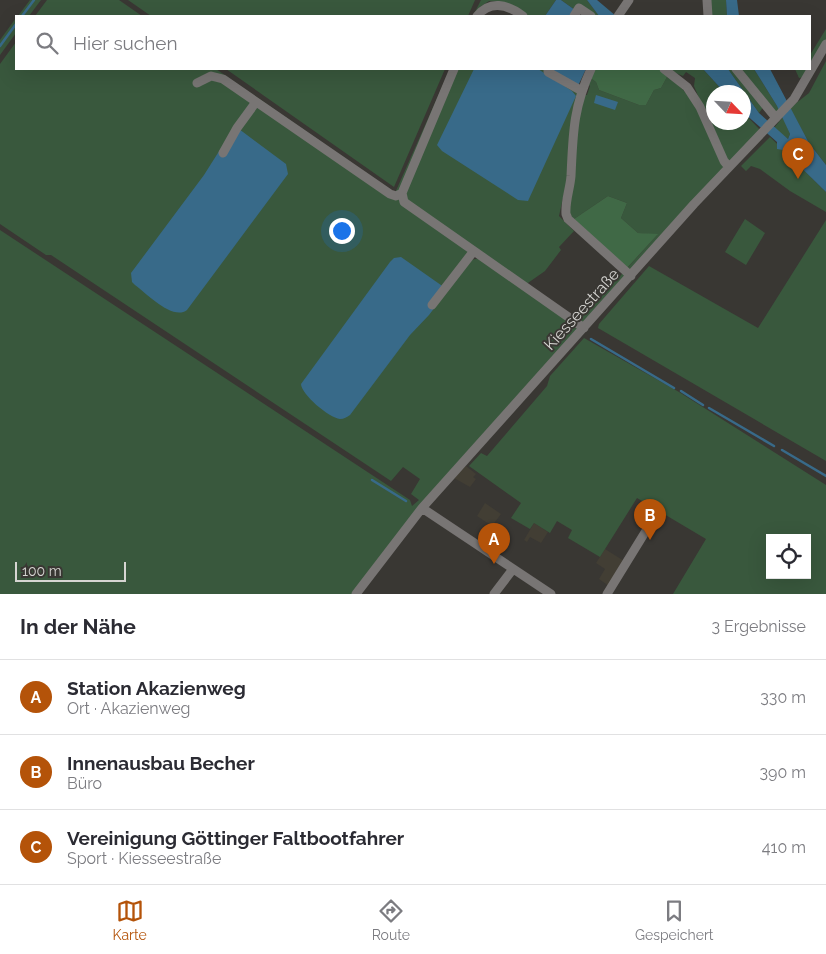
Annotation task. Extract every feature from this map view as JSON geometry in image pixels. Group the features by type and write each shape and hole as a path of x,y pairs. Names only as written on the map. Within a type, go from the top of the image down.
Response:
{"street":[{"path":"619,15 629,0"},
{"path":"706,0 708,15"},
{"path":"478,15 485,6 494,3 509,7 521,15"},
{"path":"575,15 579,8 590,15"},
{"name":"Kiesseestraße","path":"356,594 422,508 729,167 776,119 801,89 826,44"},
{"path":"454,70 402,193 404,202 584,328"},
{"path":"548,70 548,72 582,91"},
{"path":"591,70 582,91 572,136 566,214 568,219 631,276"},
{"path":"665,70 687,87 700,107 724,161 729,167"},
{"path":"737,70 776,119"},
{"path":"197,83 207,77 216,76 390,194 396,196 402,193"},
{"path":"223,153 237,128 256,102"},
{"path":"432,305 474,252"},
{"path":"422,508 551,594"},
{"path":"607,594 652,520"},
{"path":"494,594 513,569"}],"shaded area":[{"path":"466,466 476,474 473,477 476,479 470,487 454,478"},
{"path":"485,503 501,514 492,526 477,516"},
{"path":"534,523 548,532 541,543 530,537 527,542 524,540"},
{"path":"605,549 624,561 609,586 599,579 605,569 596,563"}],"green space":[{"path":"30,0 41,0 30,15 19,15"},
{"path":"47,0 119,0 141,15 36,15"},
{"path":"128,0 475,0 468,15 150,15"},
{"path":"481,0 556,0 546,15 523,15 499,2 489,1 480,7 474,15"},
{"path":"561,0 587,0 598,15 595,15 575,10"},
{"path":"711,0 726,0 727,15 712,15"},
{"path":"15,19 15,34 0,55 0,40"},
{"path":"826,29 826,40 811,66 811,53"},
{"path":"15,43 15,70 217,70 395,193 450,70 453,70 400,192 395,194 221,76 207,75 197,81 199,83 211,78 221,79 254,103 236,126 238,129 259,106 390,197 400,196 406,207 467,248 469,255 446,287 448,289 471,260 480,258 569,321 567,323 571,328 577,318 585,315 657,235 638,233 621,218 627,203 608,196 574,219 568,213 575,127 583,95 587,95 590,86 587,84 589,77 596,82 599,90 639,105 646,105 654,90 661,88 667,77 688,95 695,105 723,162 725,160 712,130 751,130 751,120 761,131 725,166 423,501 352,594 0,594 0,230 410,500 412,506 419,500 411,494 420,479 403,467 391,481 51,255 46,255 0,224 0,64"},
{"path":"826,61 826,165 809,143 790,108 809,93"},
{"path":"227,70 445,70 394,187"},
{"path":"456,70 547,70 578,92 569,171 559,216 574,231 559,247 561,250 545,271 525,285 408,204 405,189"},
{"path":"592,70 662,70 667,77 661,88 654,90 646,105 639,105 599,90 596,82 589,77"},
{"path":"668,70 704,70 718,85 706,85 706,115 694,86 695,78 686,72 683,76"},
{"path":"729,70 735,70 747,85 739,85"},
{"path":"741,70 755,70 779,109 776,112"},
{"path":"795,70 809,70 805,77 799,78"},
{"path":"751,90 764,106 759,113 751,102"},
{"path":"783,117 790,134 788,139 774,128"},
{"path":"770,137 826,192 826,212 790,191 760,169 751,166 746,171 741,166"},
{"path":"608,196 627,203 621,218 638,233 658,234 627,268 574,219"},
{"path":"745,219 765,233 746,265 725,252"},
{"path":"826,220 826,461 598,328 599,324 649,266 758,328"},
{"path":"584,338 679,392 826,485 826,594 673,594 706,539 637,498 600,557 568,538 572,530 557,521 550,533 534,523 530,529 511,518 521,503 469,466 481,453 487,456 547,386 550,376"}],"water":[{"path":"556,0 561,0 575,10 572,15 546,15"},
{"path":"587,0 597,0 615,15 598,15"},
{"path":"726,0 737,0 739,15 727,15"},
{"path":"474,70 540,70 572,91 576,96 528,201 518,200 442,151 437,145"},
{"path":"553,70 586,70 578,86"},
{"path":"704,70 729,70 739,85 718,85"},
{"path":"755,70 771,70 809,143 826,165 826,192 783,150 777,149 777,142 751,119 751,102 759,113 788,139 790,134 777,106"},
{"path":"596,95 618,102 615,110 594,103"},
{"path":"235,126 286,164 288,174 187,310 175,312 160,305 135,285 132,282 131,273 204,175"},
{"path":"401,257 448,290 429,315 410,335 350,415 341,419 335,418 310,399 301,384 390,262 394,258"}],"waterway":[{"path":"23,15 34,0"},
{"path":"0,46 15,25"},
{"path":"591,339 674,388"},
{"path":"681,391 703,405"},
{"path":"709,408 774,446"},
{"path":"782,450 826,476"},
{"path":"372,480 406,501"}],"place":[{"name":"Vereinigung Göttinger Faltbootfahrer","path":"798,179"},
{"name":"Innenausbau Becher","path":"650,540"},
{"name":"Station Akazienweg","path":"494,564"}]}
